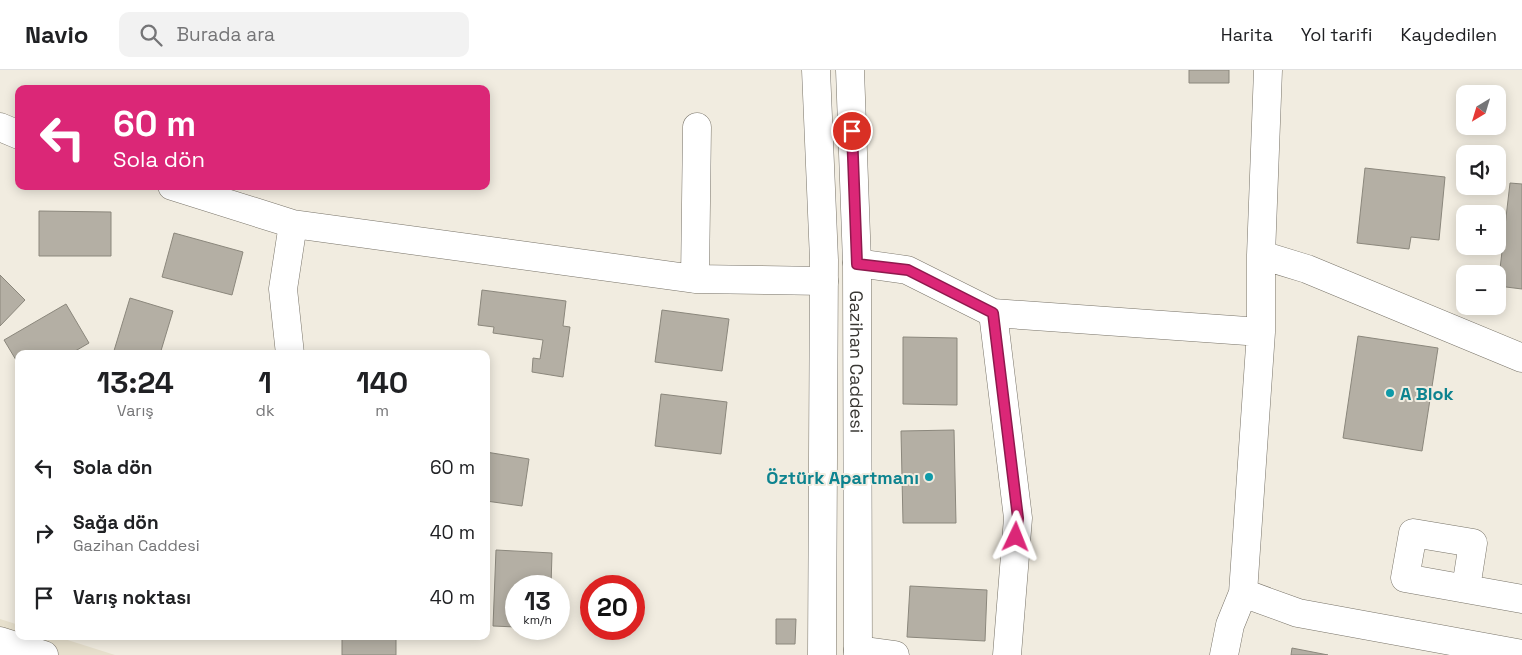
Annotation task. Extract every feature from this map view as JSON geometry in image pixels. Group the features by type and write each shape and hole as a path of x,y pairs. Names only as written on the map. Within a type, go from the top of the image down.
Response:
{"street":[{"name":"Gazihan Caddesi","path":"816,70 824,281 822,655"},
{"name":"Gazihan Caddesi","path":"850,70 857,264 858,652"},
{"path":"1224,655 1230,625 1243,593 1261,332 1268,70"},
{"path":"0,127 15,133"},
{"path":"694,279 697,128"},
{"path":"185,190 293,224 694,279 824,281"},
{"path":"290,350 283,289 293,224"},
{"path":"1262,255 1307,269 1522,358"},
{"path":"857,264 908,270 993,313 1261,332"},
{"path":"993,313 1018,518 1007,655"},
{"path":"1466,588 1522,599"},
{"path":"1243,593 1298,613 1522,654"},
{"path":"0,641 44,655"},
{"path":"858,652 895,655"}],"shaded area":[{"path":"0,619 15,624 15,640 68,640 115,655 0,655"}],"building":[{"path":"1189,70 1229,70 1229,83 1189,83"},
{"path":"1365,168 1445,177 1439,240 1411,237 1409,249 1357,243"},
{"path":"1510,183 1522,184 1522,289 1506,287 1506,265 1500,265 1502,255 1506,255 1506,217"},
{"path":"39,211 111,212 111,256 39,256"},
{"path":"174,233 243,252 232,295 162,277"},
{"path":"0,275 25,300 0,326"},
{"path":"482,290 566,301 563,326 570,327 563,377 532,372 533,358 540,359 543,340 493,333 494,327 478,325"},
{"path":"130,298 173,311 161,350 114,350"},
{"path":"66,304 89,343 77,350 15,350 15,358 4,340"},
{"path":"662,310 729,319 722,371 655,362"},
{"name":"A Blok","path":"1358,336 1438,348 1422,451 1343,438"},
{"path":"903,337 957,338 957,405 903,404"},
{"path":"661,394 727,402 721,454 655,446"},
{"name":"Öztürk Apartmanı","path":"954,430 956,523 903,523 901,431"},
{"path":"490,453 529,459 522,506 490,502"},
{"path":"496,550 552,553 551,575 505,575 505,627 493,626"},
{"path":"910,586 987,590 985,641 907,637"},
{"path":"776,619 796,619 795,644 776,644"},
{"path":"342,640 396,640 396,655 342,655"},
{"path":"1292,648 1328,655 1291,655"}],"place":[{"name":"A Blok","path":"1390,393"},
{"name":"Öztürk Apartmanı","path":"929,477"}],"route":[{"path":"852,131 857,264 908,270 993,313 1018,518 1016,537"}]}
